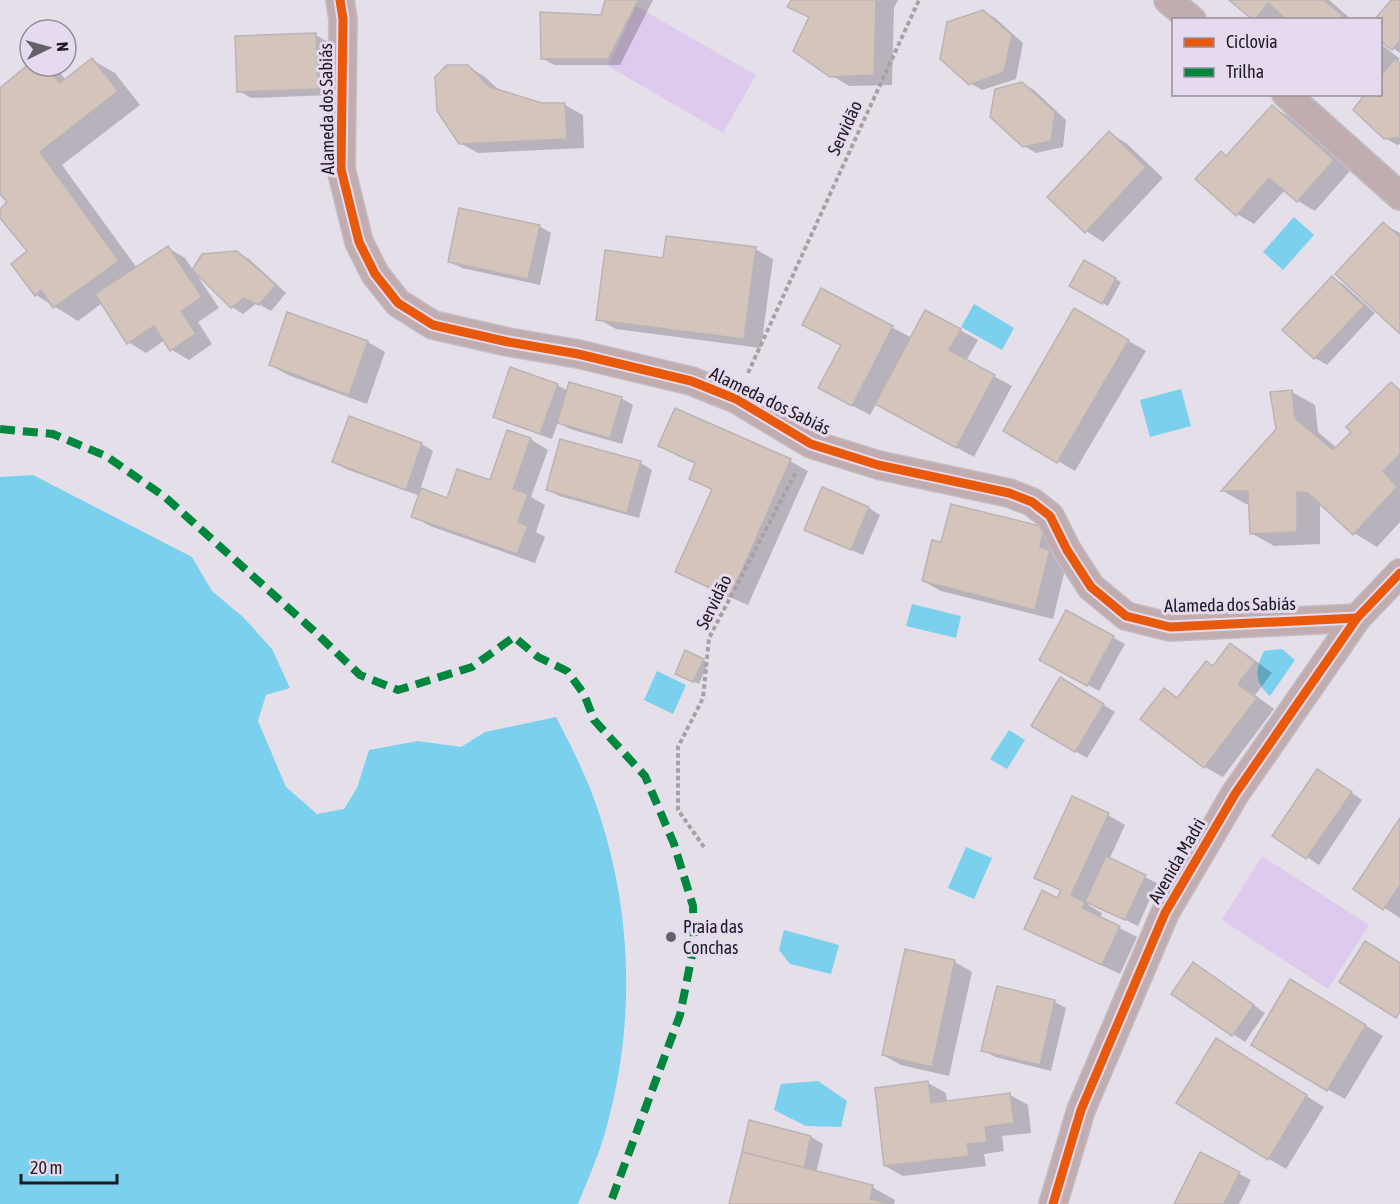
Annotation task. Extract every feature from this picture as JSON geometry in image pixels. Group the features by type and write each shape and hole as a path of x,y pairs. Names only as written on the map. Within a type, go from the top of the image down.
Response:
{"street":[{"name":"Alameda dos Sabiás","path":"340,0 343,20 341,168 359,242 375,274 398,303 433,325 508,342 578,354 691,381 736,399 811,444 878,465 1009,493 1032,502 1050,516 1091,587 1126,615 1170,627 1357,618"},
{"path":"1167,0 1190,18"},
{"path":"1288,96 1400,196"},
{"name":"Avenida Madri","path":"1053,1204 1081,1110 1165,913 1235,794 1357,618 1400,573"}],"shaded area":[{"path":"636,6 756,75 723,133 608,66"},
{"path":"1262,856 1369,925 1328,989 1222,920"}],"water":[{"path":"1294,217 1314,235 1283,270 1263,252"},
{"path":"974,304 1014,328 1002,350 961,327"},
{"path":"1181,389 1191,426 1150,437 1140,400"},
{"path":"33,475 192,557 212,591 243,617 272,649 290,688 266,695 258,721 286,787 317,814 344,809 357,788 369,750 418,741 461,747 485,732 556,717 590,788 610,850 618,887 626,962 626,1000 618,1076 604,1137 578,1204 0,1204 0,477"},
{"path":"912,604 961,616 956,638 906,626"},
{"path":"1282,649 1295,660 1270,696 1259,681 1259,663 1264,651"},
{"path":"657,671 686,685 673,714 644,700"},
{"path":"1009,730 1025,740 1007,769 990,759"},
{"path":"966,847 992,858 974,899 948,888"},
{"path":"784,930 839,945 831,974 790,964 779,950"},
{"path":"818,1081 847,1101 841,1127 806,1126 774,1110 781,1084"}],"building":[{"path":"605,0 638,0 608,59 541,59 540,12 601,15"},
{"path":"791,0 876,0 874,75 830,77 793,51 809,17 787,7"},
{"path":"1229,0 1324,0 1345,18 1285,18 1268,3 1257,18 1251,18"},
{"path":"1391,0 1400,0 1400,41 1392,50 1382,42 1382,18 1376,18"},
{"path":"983,10 1012,35 1004,72 969,85 940,59 947,22"},
{"path":"316,33 318,89 237,92 235,36"},
{"path":"92,58 118,91 40,152 119,261 53,308 41,290 35,296 11,264 27,251 0,218 0,209 7,202 0,194 0,88 18,73 18,78 55,78 60,83 66,78 78,78 78,69"},
{"path":"1395,59 1400,63 1400,137 1384,139 1353,110 1364,96 1382,96 1382,74"},
{"path":"447,65 468,65 490,87 542,103 565,103 567,139 459,144 437,111 435,77"},
{"path":"1022,82 1055,112 1051,141 1023,147 990,117 995,89"},
{"path":"1272,105 1334,160 1297,202 1269,178 1236,216 1195,179 1221,151 1226,156"},
{"path":"1109,131 1146,167 1085,233 1047,197"},
{"path":"459,208 540,225 528,279 448,262"},
{"path":"1383,222 1400,237 1400,334 1335,274"},
{"path":"666,236 756,247 744,339 596,320 605,250 663,258"},
{"path":"168,246 202,297 181,311 196,334 170,351 154,326 127,344 95,294"},
{"path":"237,251 276,285 259,305 244,298 231,308 192,270 202,254"},
{"path":"1084,260 1116,278 1102,304 1069,286"},
{"path":"1332,276 1364,306 1314,359 1282,330"},
{"path":"821,288 893,326 852,406 818,388 841,345 802,325"},
{"path":"1074,308 1129,340 1057,463 1003,431"},
{"path":"925,310 961,329 949,350 995,375 956,448 875,404"},
{"path":"287,312 368,341 349,395 269,365"},
{"path":"510,367 558,384 540,434 493,417"},
{"path":"569,382 622,397 610,438 557,423"},
{"path":"1391,382 1400,391 1400,454 1383,471 1397,487 1353,535 1308,493 1297,492 1297,532 1250,534 1248,491 1221,491 1276,429 1270,392 1292,390 1295,418 1333,450 1351,432 1346,427"},
{"path":"675,408 791,459 730,597 675,572 712,489 689,479 695,463 658,446"},
{"path":"349,416 422,443 406,490 332,462"},
{"path":"507,430 531,438 513,489 528,494 518,522 528,526 517,554 411,517 421,488 447,498 457,469 490,480"},
{"path":"560,439 641,461 627,513 546,490"},
{"path":"822,487 869,507 851,550 804,530"},
{"path":"951,504 1044,527 1040,547 1050,550 1035,610 922,581 932,540 941,542"},
{"path":"1066,610 1114,636 1087,686 1039,660"},
{"path":"1230,643 1255,662 1238,684 1257,698 1204,768 1140,719 1164,688 1177,698 1206,661 1213,666"},
{"path":"685,650 704,659 693,682 675,674"},
{"path":"1060,677 1104,704 1075,752 1031,726"},
{"path":"1317,769 1352,792 1306,859 1272,836"},
{"path":"1072,796 1109,813 1071,895 1085,902 1082,908 1120,926 1102,965 1024,929 1042,890 1057,898 1061,890 1034,878"},
{"path":"1400,818 1400,885 1383,910 1353,889"},
{"path":"1106,856 1146,875 1125,920 1085,902"},
{"path":"1365,941 1400,963 1400,1012 1396,1018 1339,982"},
{"path":"905,949 955,960 932,1067 882,1055"},
{"path":"1193,962 1254,1005 1232,1036 1171,994"},
{"path":"1290,979 1366,1025 1327,1091 1251,1045"},
{"path":"997,986 1055,1000 1040,1065 981,1051"},
{"path":"1216,1038 1307,1095 1268,1160 1176,1103"},
{"path":"928,1081 931,1103 1010,1093 1014,1123 985,1127 987,1142 967,1144 969,1156 884,1166 875,1088"},
{"path":"749,1120 811,1136 804,1168 742,1152"},
{"path":"742,1152 873,1185 870,1199 891,1204 729,1204"},
{"path":"1200,1152 1240,1172 1224,1204 1174,1204"}],"marked path":[{"path":"0,429 53,434 106,456 165,497 360,675 398,690 472,667 514,637 538,657 567,671 584,694 594,720 645,776 674,844 693,906 694,945 680,1015 610,1204"}],"cycle path":[{"path":"340,0 343,19 341,169 359,242 375,274 398,303 433,325 508,342 578,354 691,381 736,399 811,444 878,465 1009,493 1032,502 1050,516 1067,550 1091,587 1126,616 1170,627 1357,618"},
{"path":"1053,1204 1081,1110 1165,913 1235,794 1357,618 1400,573"}],"place":[{"name":"Praia das Conchas","path":"671,937"}]}
